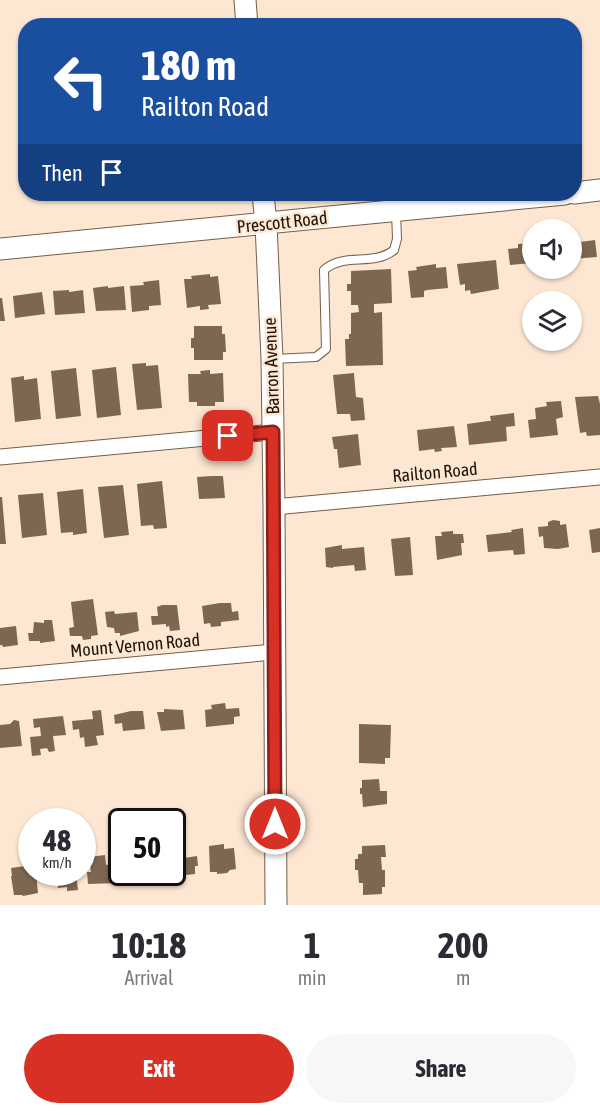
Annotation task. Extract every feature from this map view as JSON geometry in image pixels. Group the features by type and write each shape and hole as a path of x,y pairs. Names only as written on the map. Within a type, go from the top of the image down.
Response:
{"main road":[{"path":"245,0 246,18"},
{"path":"582,191 600,190"},
{"name":"Barron Avenue","path":"264,201 272,359 276,905"},
{"name":"Prescott Road","path":"0,249 491,201"}],"street":[{"path":"0,457 273,432"},
{"name":"Railton Road","path":"274,507 600,477"},
{"name":"Mount Vernon Road","path":"0,677 274,652"}],"lane":[{"path":"272,359 316,357 326,349 324,270 333,262 385,257 394,250 397,239 396,210"}],"building":[{"path":"595,240 597,257 582,258 582,242"},
{"path":"518,244 522,244 522,264 510,265 508,249 518,248"},
{"path":"496,260 499,289 471,294 470,290 465,291 465,284 460,285 457,264"},
{"path":"436,264 436,268 446,267 448,288 427,290 424,291 424,297 411,298 408,271 417,270 416,267"},
{"path":"391,269 392,303 374,304 374,313 382,312 383,365 346,366 345,339 349,339 349,334 351,334 351,313 359,312 358,305 351,305 351,291 347,291 347,284 351,284 351,271"},
{"path":"210,274 210,277 218,276 221,304 208,305 209,309 200,310 200,306 187,308 184,279"},
{"path":"159,280 161,305 149,306 149,310 132,312 130,286 144,285 143,282"},
{"path":"108,286 108,288 124,286 126,310 96,311 93,288"},
{"path":"69,290 69,292 83,290 85,313 55,315 53,291"},
{"path":"42,292 45,314 15,318 13,296"},
{"path":"0,298 2,298 5,321 0,321"},
{"path":"194,326 222,326 226,352 223,352 223,360 194,360 191,338 194,338"},
{"path":"146,363 146,366 158,365 162,408 137,410 132,364"},
{"path":"116,367 121,415 97,418 92,370"},
{"path":"76,368 81,416 56,419 51,371"},
{"path":"210,370 210,374 223,373 224,402 215,402 215,406 197,406 197,402 189,402 188,374 201,374 200,371"},
{"path":"354,373 356,397 363,398 365,420 351,421 350,414 337,414 333,375"},
{"path":"24,376 24,380 37,378 41,419 15,422 11,378"},
{"path":"598,396 600,435 587,436 586,432 580,433 575,397"},
{"path":"561,401 563,417 556,419 558,435 530,438 528,420 536,419 535,408 547,406 546,402"},
{"path":"514,413 515,426 506,427 507,441 469,445 467,424 491,421 490,416"},
{"path":"454,426 457,447 441,448 442,451 435,452 434,449 419,451 417,430"},
{"path":"358,434 361,465 339,468 337,449 334,449 332,437"},
{"path":"223,476 225,498 199,499 197,477"},
{"path":"162,481 167,528 154,529 153,525 141,526 137,484"},
{"path":"123,485 129,535 104,538 98,487"},
{"path":"83,489 87,533 73,535 73,532 61,533 57,492"},
{"path":"43,493 47,535 22,538 18,495"},
{"path":"0,497 2,497 6,544 0,544"},
{"path":"560,521 560,525 566,524 569,547 544,548 543,536 539,537 538,527 548,526 548,522"},
{"path":"523,528 525,554 514,555 513,550 488,552 486,535 512,532 511,530"},
{"path":"600,528 600,552 592,553 589,530"},
{"path":"453,531 453,534 463,534 462,555 437,560 435,536 442,536 441,532"},
{"path":"410,537 413,575 395,576 391,539"},
{"path":"342,545 342,549 364,547 366,570 355,571 354,565 326,567 325,548"},
{"path":"93,599 98,635 83,640 82,636 70,636 69,628 74,627 71,602"},
{"path":"231,603 232,612 238,611 239,620 221,622 221,626 211,627 210,623 204,624 202,606"},
{"path":"177,605 180,630 170,631 166,624 152,625 151,616 158,616 157,607"},
{"path":"114,611 115,614 137,612 139,631 120,636 120,633 115,633 114,628 107,627 105,612"},
{"path":"44,620 52,620 55,641 40,643 40,641 29,641 28,633 33,633 34,622 44,623"},
{"path":"16,626 18,645 3,647 0,645 0,628"},
{"path":"225,703 226,709 239,708 240,716 234,717 234,724 206,727 205,710 212,709 211,705"},
{"path":"164,709 183,710 185,729 161,731 157,712 164,712"},
{"path":"101,710 104,735 96,736 98,745 85,747 84,737 80,738 79,729 73,730 72,721 93,719 92,711"},
{"path":"143,711 145,729 123,731 122,723 115,724 114,715"},
{"path":"63,716 66,735 53,736 55,751 49,752 47,748 40,749 41,755 32,756 30,737 41,736 40,727 34,728 33,719"},
{"path":"14,720 19,721 22,746 0,748 0,725 10,724"},
{"path":"359,724 391,725 390,758 385,758 385,764 359,763"},
{"path":"379,779 380,791 387,791 387,804 363,807 362,794 360,794 362,780"},
{"path":"224,844 224,849 234,848 236,869 227,873 210,872 209,846"},
{"path":"385,845 386,857 381,857 382,870 385,870 385,887 382,887 382,894 363,895 363,883 359,883 358,870 355,870 355,859 358,859 358,854 362,854 362,846"},
{"path":"105,855 106,865 108,865 108,883 96,884 96,856"},
{"path":"197,856 198,866 195,866 195,874 186,875 186,858"},
{"path":"18,867 18,886 37,886 38,893 14,895 11,868"},
{"path":"58,886 78,886 78,890 67,891 67,887 58,888"}],"route":[{"path":"228,436 273,432 275,824"}]}
